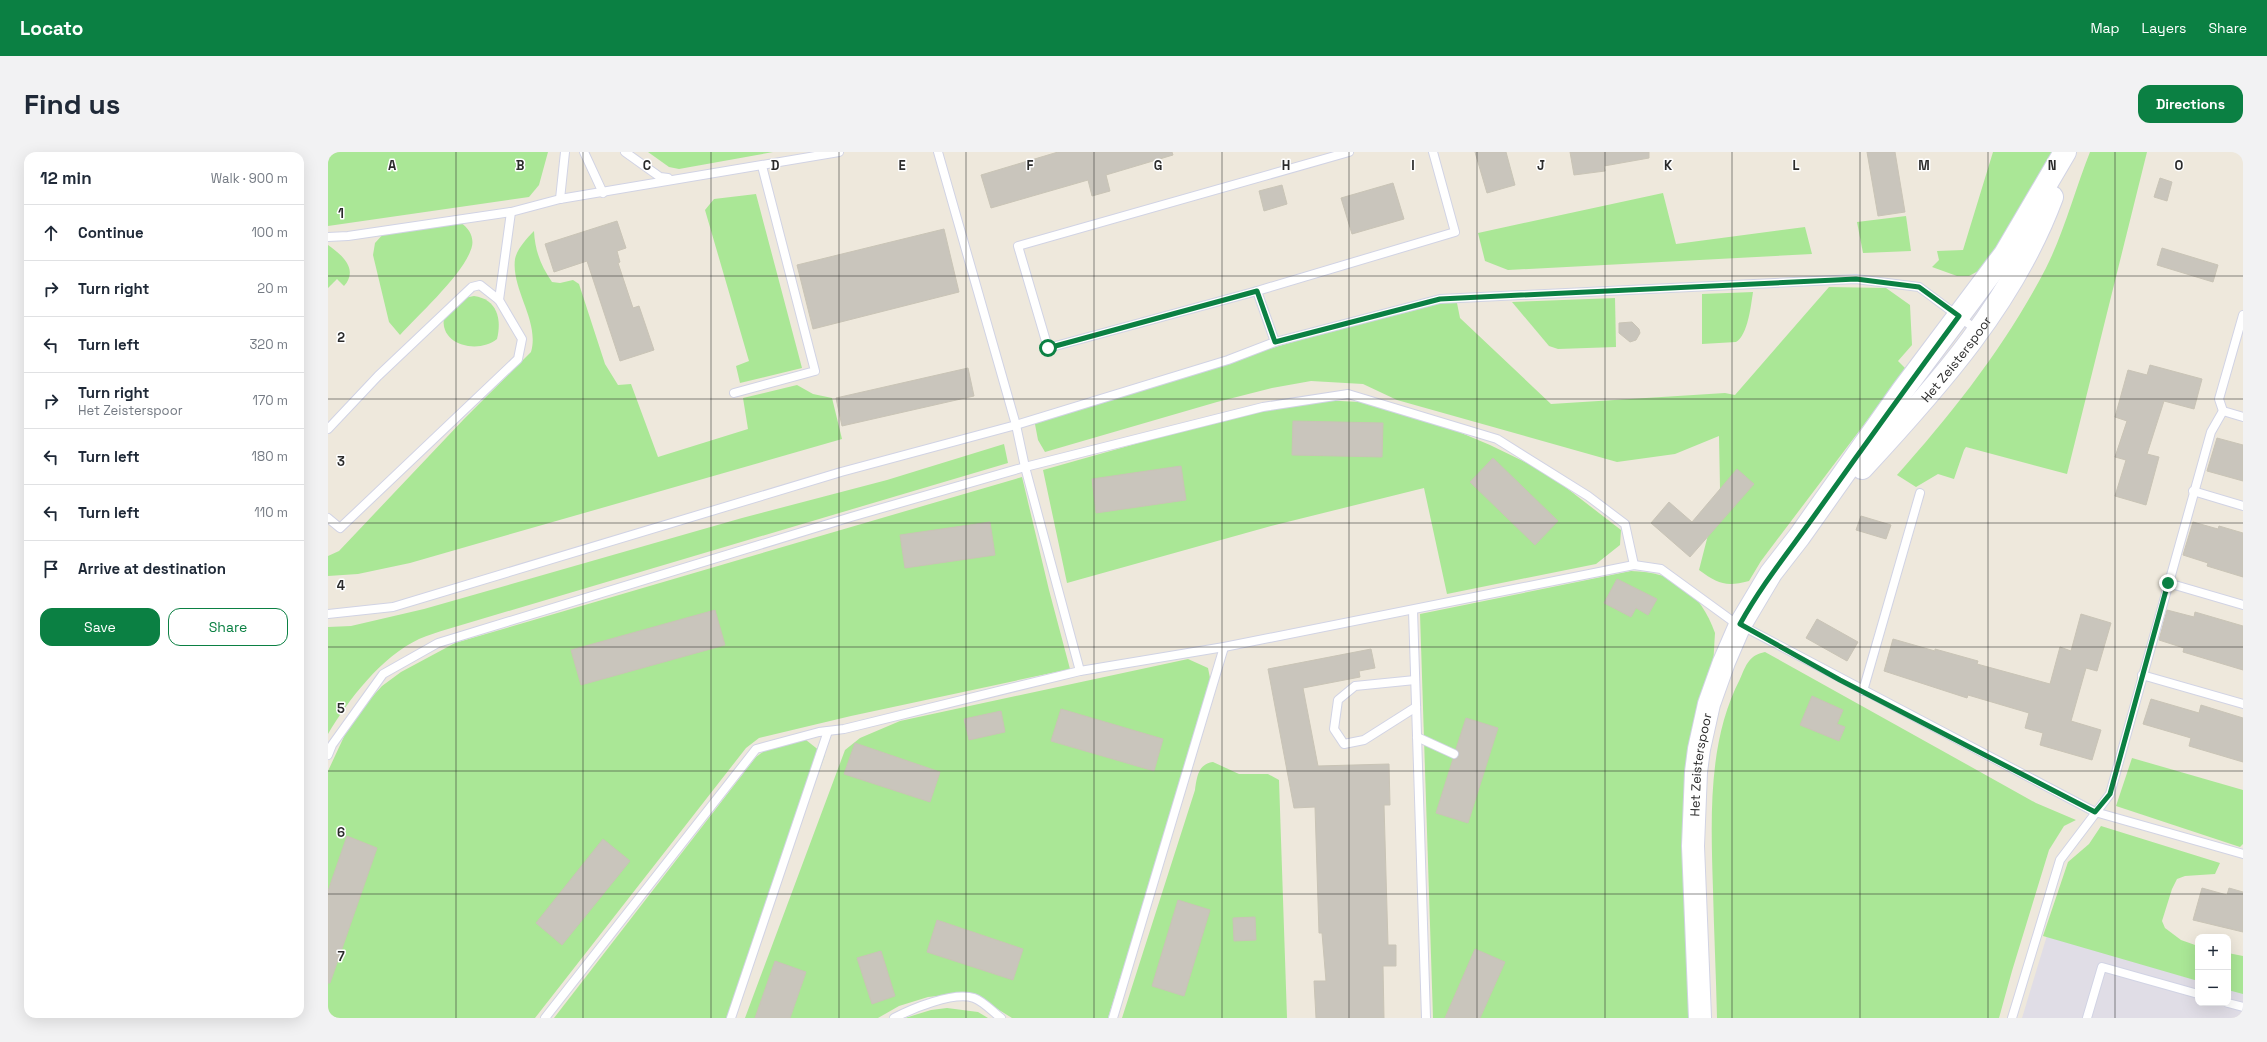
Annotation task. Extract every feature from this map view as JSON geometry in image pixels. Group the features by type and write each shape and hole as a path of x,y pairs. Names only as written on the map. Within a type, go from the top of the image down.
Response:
{"street":[{"name":"Het Zeisterspoor","path":"1700,1018 1693,846 1696,772 1699,749 1709,704 1724,662 1740,624 1771,573 1799,537 1904,390 2005,254 2064,152"},
{"name":"Het Zeisterspoor","path":"1799,537 1920,405 1979,332 2018,270 2038,233 2068,152"}],"lane":[{"path":"560,199 565,152"},
{"path":"584,152 603,193"},
{"path":"625,152 660,177 677,179"},
{"path":"328,237 348,236 511,212 560,199 603,193 839,152"},
{"path":"938,152 1016,424 1025,467 1080,671"},
{"path":"1349,152 1018,246 1048,348 1257,291 1456,232 1433,152"},
{"path":"734,393 815,371 762,166"},
{"path":"499,300 511,212"},
{"path":"328,614 393,607 841,472 1016,424 1228,360 1275,342 1440,299 1856,279 1919,287 1979,332"},
{"path":"328,429 378,376 472,287 480,285 499,300 522,339 518,359 340,528 328,518"},
{"path":"1257,291 1275,342"},
{"path":"2012,1018 2060,860 2110,794 2193,491 2211,432 2222,411 2219,399 2243,315"},
{"path":"328,755 332,745 383,674 438,644 851,516 1025,467 1263,407 1348,394 1497,439 1588,496 1626,524 1634,565"},
{"path":"2222,411 2243,417"},
{"path":"2193,491 2243,506"},
{"path":"1863,691 1920,493"},
{"path":"545,1018 756,749 1080,671 1224,646 1413,610 1634,565 1661,569 1731,620 1863,691 2095,812 2243,854"},
{"path":"2168,583 2243,605"},
{"path":"1413,610 1426,1018"},
{"path":"1113,1018 1224,646"},
{"path":"2142,675 2243,704"},
{"path":"1415,680 1355,686 1338,700 1334,729 1344,744 1364,740 1416,707"},
{"path":"731,1018 828,731"},
{"path":"1417,737 1454,754"},
{"path":"2087,1018 2102,967 2195,993"},
{"path":"894,1018 912,1008 949,998 973,998 1001,1018"},
{"path":"2231,1004 2243,1007"}],"shaded area":[{"path":"2048,932 2195,976 2195,1006 2231,1006 2231,987 2243,991 2243,1018 2022,1018"}],"green space":[{"path":"328,152 548,152 539,185 529,197 328,226"},
{"path":"648,152 773,152 679,169 669,167"},
{"path":"1993,152 2053,152 2020,217 1980,270 1969,276 1957,276 1932,267 1939,260 1937,251 1963,250"},
{"path":"2090,152 2147,152 2067,474 1966,447 1954,479 1938,474 1916,487 1897,475 1959,402 2014,324 2046,268 2058,240"},
{"path":"1663,193 1676,244 1805,227 1812,254 1508,270 1485,261 1478,233"},
{"path":"756,194 802,368 740,383 736,366 749,361 705,210 714,199"},
{"path":"1906,216 1911,251 1863,253 1857,222"},
{"path":"461,223 469,230 472,236 472,246 468,256 452,280 400,335 389,322 373,255 375,243 385,232"},
{"path":"534,231 539,258 552,282 560,283 573,280 579,284 605,364 618,385 631,384 658,457 748,429 743,398 797,385 813,394 832,398 842,439 410,563 358,574 328,576 328,556 339,551 464,419 531,352 533,340 532,329 517,282 515,259 525,240"},
{"path":"328,245 339,253 349,268 350,274 344,286 337,279 328,288"},
{"path":"1829,287 1886,288 1910,305 1912,345 1898,361 1906,369 1761,561 1749,581 1741,583 1722,583 1699,570 1720,488 1719,436 1675,454 1617,462 1397,400 1363,384 1311,381 1272,388 1217,402 1045,452 1038,440 1034,419 1413,306 1441,303 1457,303 1460,318 1551,404 1725,393 1735,395"},
{"path":"1753,292 1746,327 1740,338 1736,342 1702,344 1702,294"},
{"path":"474,296 488,301 493,306 498,317 499,324 497,339 489,344 480,346 471,346 454,341 448,335 444,327 444,317 464,298"},
{"path":"1615,298 1616,347 1558,349 1549,346 1512,302"},
{"path":"1321,400 1360,402 1397,409 1428,419 1490,445 1531,465 1564,486 1621,530 1620,545 1596,564 1447,594 1424,488 1271,526 1067,583 1043,470 1224,419"},
{"path":"1004,444 1008,463 448,629 419,639 392,657 367,680 356,693 328,734 328,627 351,626 424,609 742,518 887,480"},
{"path":"1022,477 1049,590 1070,669 851,716 759,738 746,748 535,1018 328,1018 328,771 348,728 363,707 382,686 401,672 455,643"},
{"path":"1631,571 1661,575 1684,587 1702,606 1715,633 1692,1018 1433,1018 1420,614"},
{"path":"1765,652 2036,803 2076,820 2064,826 2049,850 1999,1018 1717,1018 1712,836 1713,782 1716,755 1729,704 1744,669 1752,658"},
{"path":"1188,659 1208,668 1211,683 1108,1018 1012,1018 983,1000 947,995 928,997 899,1006 878,1018 745,1018 845,750 860,738 900,721"},
{"path":"806,740 825,755 731,1018 554,1018 756,757 768,748"},
{"path":"2132,758 2243,790 2243,844 2240,847 2116,806"},
{"path":"1213,762 1239,774 1268,774 1279,780 1287,1018 1122,1018 1195,790 1199,772 1204,765"},
{"path":"2101,826 2220,863 2215,874 2185,876 2177,879 2172,889 2162,921 2165,928 2181,940 2195,945 2195,980 2043,936 2068,862 2089,844"},
{"path":"2231,954 2243,956 2243,994 2231,991"},
{"path":"947,1008 978,1012 988,1018 905,1018 931,1010"}],"building":[{"path":"1058,152 1172,152 1173,155 1106,175 1110,191 1092,196 1088,180 991,208 981,175"},
{"path":"1475,152 1506,152 1515,185 1487,193"},
{"path":"1570,152 1649,152 1649,158 1604,166 1605,171 1574,175"},
{"path":"1867,152 1895,152 1905,212 1878,216"},
{"path":"2160,178 2172,182 2167,201 2154,197"},
{"path":"1393,183 1404,219 1352,234 1341,198"},
{"path":"1282,185 1287,204 1264,211 1259,191"},
{"path":"617,221 626,248 617,251 620,262 618,263 633,308 639,306 654,350 620,361 587,261 554,272 545,244"},
{"path":"944,229 959,292 813,329 797,265"},
{"path":"2162,248 2218,265 2213,282 2157,265"},
{"path":"1632,322 1639,329 1640,333 1636,340 1630,342 1619,333 1619,323"},
{"path":"2150,365 2202,379 2194,409 2164,401 2147,454 2159,457 2146,505 2115,496 2126,460 2115,457 2127,421 2115,417 2128,370 2147,375"},
{"path":"968,368 974,396 842,426 836,398"},
{"path":"1293,421 1383,423 1382,457 1292,455"},
{"path":"2217,438 2243,445 2243,481 2207,471"},
{"path":"1493,458 1558,521 1535,545 1470,482"},
{"path":"1181,466 1186,500 1096,513 1092,479"},
{"path":"1737,469 1754,484 1690,557 1651,523 1669,502 1692,522"},
{"path":"1861,516 1891,525 1886,539 1856,530"},
{"path":"990,522 995,555 905,568 900,535"},
{"path":"2193,522 2218,529 2219,526 2243,533 2243,577 2207,566 2208,563 2183,555"},
{"path":"1617,579 1657,599 1648,615 1636,608 1631,617 1604,603"},
{"path":"715,610 725,645 581,685 571,650"},
{"path":"2167,610 2194,617 2195,612 2243,626 2243,670 2183,652 2184,648 2159,640"},
{"path":"2081,614 2111,623 2097,671 2086,668 2071,721 2101,730 2092,760 2040,745 2043,733 2025,728 2029,713 1968,695 1967,698 1884,671 1893,639 1978,661 1977,664 2050,684 2060,647 2071,651"},
{"path":"1817,619 1858,642 1847,661 1806,638"},
{"path":"1371,649 1375,668 1359,671 1360,677 1303,688 1318,766 1389,764 1390,805 1384,805 1388,945 1396,945 1396,966 1383,966 1384,1018 1316,1018 1314,981 1326,981 1322,933 1319,933 1315,807 1294,808 1268,669"},
{"path":"1812,696 1843,710 1837,724 1845,727 1839,741 1800,725"},
{"path":"2151,699 2199,713 2201,705 2243,718 2243,762 2189,746 2191,738 2143,724"},
{"path":"1061,709 1163,739 1154,771 1051,741"},
{"path":"1001,711 1005,732 969,740 964,719"},
{"path":"1466,718 1498,728 1468,823 1436,813 1453,759 1459,756 1456,749"},
{"path":"855,743 940,772 930,802 844,774"},
{"path":"347,836 377,848 330,983 328,983 328,891"},
{"path":"603,839 630,861 562,945 536,923"},
{"path":"2202,888 2227,895 2229,888 2243,892 2243,932 2193,920"},
{"path":"1178,900 1210,910 1184,996 1152,986"},
{"path":"1255,917 1256,940 1234,941 1233,918"},
{"path":"937,920 1023,949 1013,980 927,952"},
{"path":"1475,949 1505,962 1480,1018 1445,1018"},
{"path":"881,951 895,996 872,1004 857,958"},
{"path":"775,961 806,972 790,1018 755,1018"}],"route":[{"path":"1048,348 1257,291 1275,342 1440,299 1856,279 1919,287 1959,316 1799,537 1771,573 1754,598 1740,624 1840,680 2095,812 2110,794 2168,583"}]}
